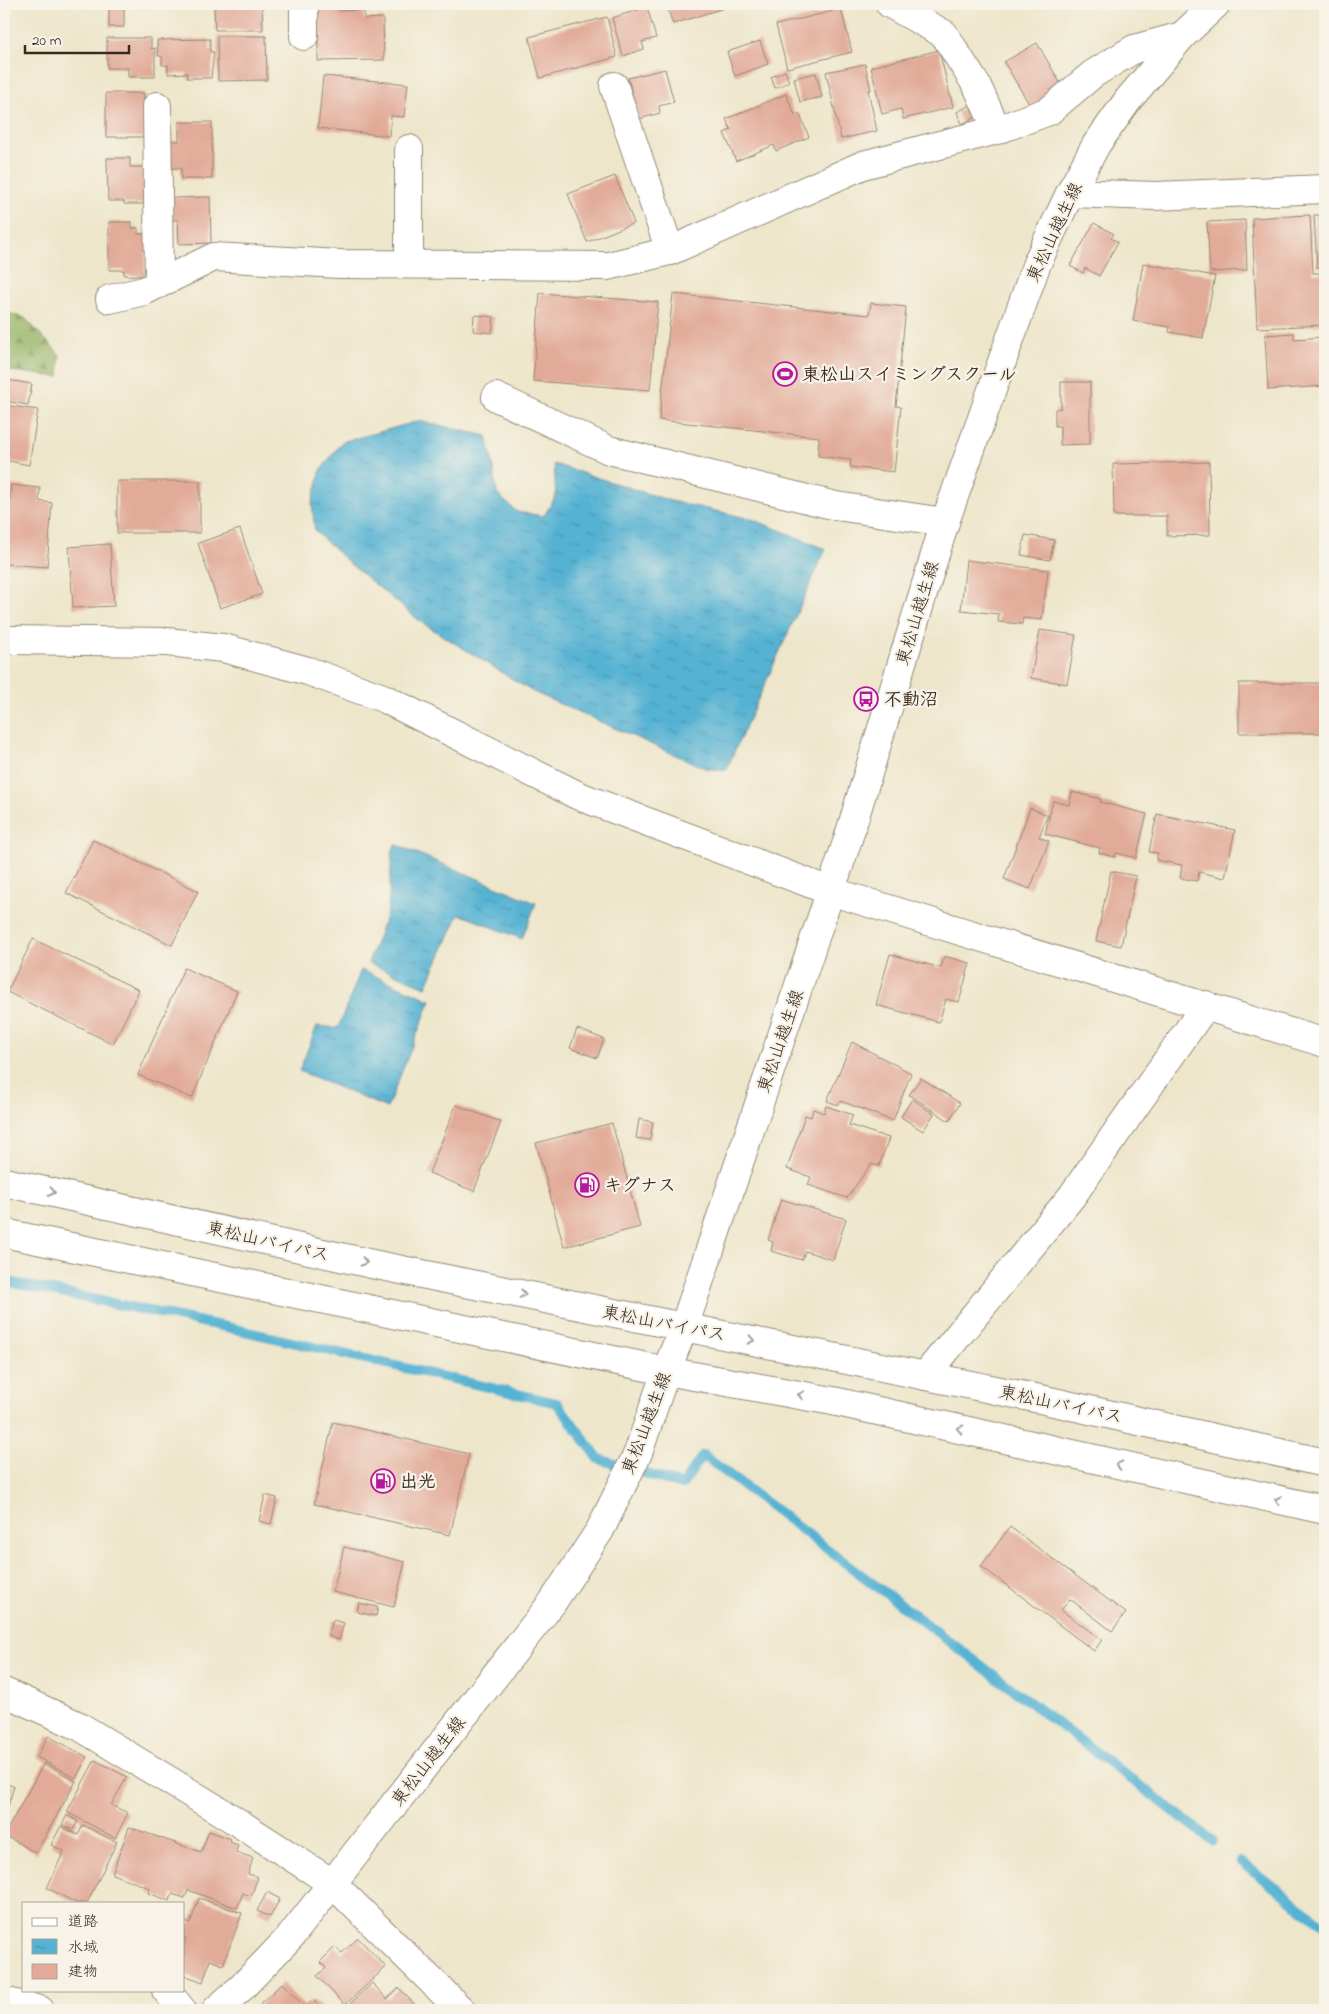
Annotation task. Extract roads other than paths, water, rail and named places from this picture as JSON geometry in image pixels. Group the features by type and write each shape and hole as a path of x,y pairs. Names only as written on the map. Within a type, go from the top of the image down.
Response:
{"main road":[{"path":"304,4 304,36"},
{"path":"890,4 944,34 976,86 997,130"},
{"name":"東松山越生線","path":"216,2010 241,1988 291,1936 552,1603 594,1538 638,1453 666,1371 684,1327 830,891 945,522 1037,263 1070,193 1096,145 1128,100 1182,36 1216,4"},
{"path":"110,299 144,291 214,257 340,264 608,266 670,251 863,165 997,130 1049,111 1093,74 1134,49 1182,36"},
{"path":"614,86 670,251"},
{"path":"158,106 159,284"},
{"path":"409,149 409,264"},
{"path":"1070,193 1155,196 1325,189"},
{"path":"496,397 609,450 836,506 945,522"},
{"path":"4,640 167,642 223,648 308,671 383,698 579,796 830,891 1325,1043"},
{"path":"925,1376 1072,1196 1206,1005"},
{"name":"東松山バイパス","path":"4,1182 372,1264 1045,1400 1325,1463"},
{"path":"4,1233 666,1371 833,1401 1325,1510"},
{"path":"4,1692 79,1726 228,1816 332,1883 461,2010"},
{"path":"168,1992 182,2010"},
{"path":"4,2001 40,2010"}],"water":[{"path":"419,421 487,436 497,494 517,512 544,516 556,496 554,464 671,501 752,519 826,549 726,770 707,769 533,692 421,622 349,563 315,531 312,503 321,470 342,442"},
{"path":"395,844 536,903 522,939 459,914 426,987 368,963 388,911 392,853"},
{"path":"361,970 431,1000 387,1108 299,1071 317,1026 338,1028"}],"waterway":[{"path":"4,1281 231,1328 557,1403 599,1459 682,1485 703,1455 1213,1841"},
{"path":"1241,1862 1325,1926"}],"place":[{"name":"東松山スイミングスクール","path":"785,374"},
{"name":"不動沼","path":"866,699"},
{"name":"キグナス","path":"587,1185"},
{"name":"出光","path":"383,1481"}]}
